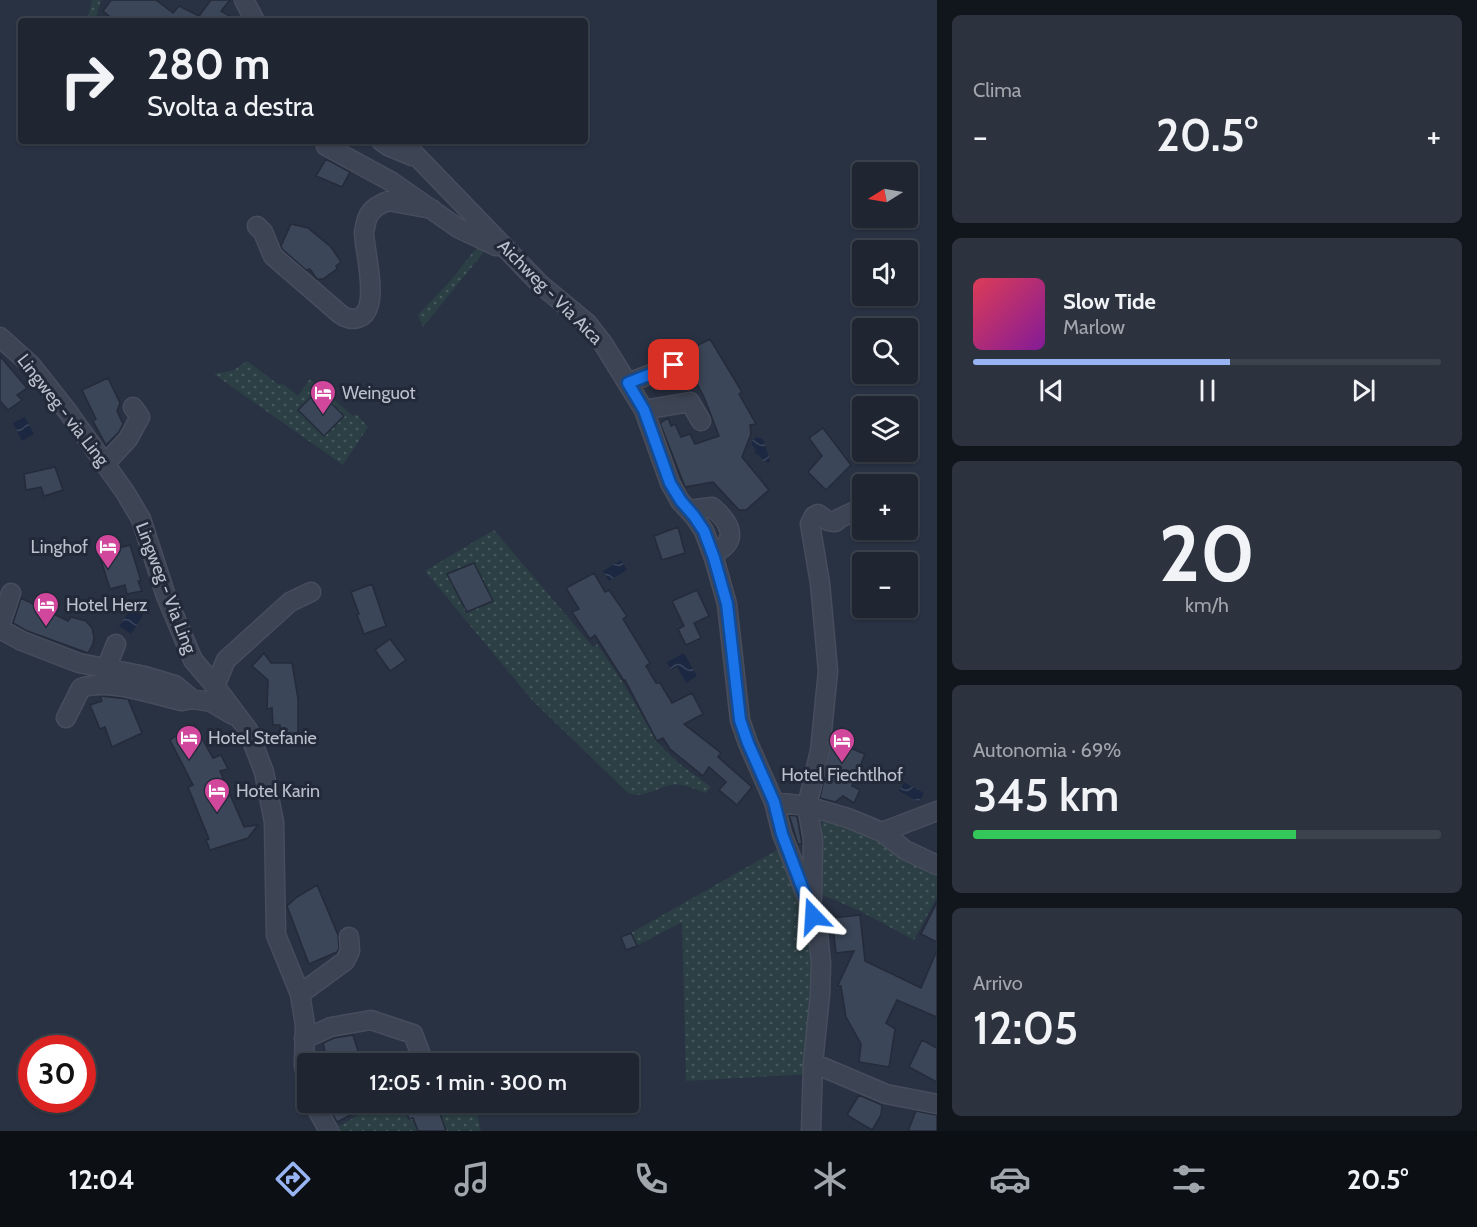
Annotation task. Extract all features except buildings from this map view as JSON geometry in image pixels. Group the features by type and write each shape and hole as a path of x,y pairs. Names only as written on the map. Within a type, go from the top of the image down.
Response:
{"street":[{"path":"244,0 253,18"},
{"path":"386,144 408,156 417,157"},
{"name":"Aichweg - Via Aica","path":"405,144 540,284 587,323 604,345 644,410 670,483 704,531 727,604 740,720 774,802 782,834 812,910 818,934 821,963 818,1031 813,1063 812,1131"},
{"path":"326,146 392,182 458,228 509,252"},
{"path":"257,226 263,232 273,256 340,314 348,318 357,318 369,307 370,294 364,233 371,211 388,201 432,209"},
{"name":"Lingweg - via Ling","path":"0,337 31,365 69,412 121,487"},
{"path":"628,383 674,365"},
{"path":"644,410 690,402 701,420"},
{"name":"Lingweg - Via Ling","path":"105,464 128,439 140,417 133,407"},
{"name":"Lingweg - Via Ling","path":"121,487 141,519 166,596 193,660 216,686 248,730 266,783 274,822 276,935 300,994 304,1024 304,1053"},
{"name":"Aichweg - Via Aica","path":"812,910 813,840 807,806 820,752 828,671 810,524 814,516 818,514 834,522 852,513"},
{"path":"216,686 226,660 290,602 311,592"},
{"path":"10,593 0,627 22,641 78,663 145,676 175,685 192,699"},
{"path":"106,669 116,644"},
{"path":"66,718 81,688 90,685 117,686 182,701 192,699 211,702 240,719"},
{"path":"774,802 807,806 848,818 882,832 905,850 937,865"},
{"path":"882,832 937,811"},
{"path":"300,994 345,961 350,951 348,937"},
{"path":"304,1038 331,1027 371,1020 413,1034 420,1052"},
{"path":"813,1063 886,1094 937,1104"},
{"name":"Lingweg - Via Ling","path":"320,1113 329,1131"}],"green space":[{"path":"92,0 101,0 96,18 88,18"},
{"path":"491,243 423,327 418,315 474,251"},
{"path":"247,361 298,396 310,379 353,416 356,414 368,427 343,465 214,374 234,370"},
{"path":"494,530 593,647 597,644 622,681 657,742 678,763 711,787 705,793 675,785 639,795 628,793 532,700 425,571"},
{"path":"823,816 872,836 937,872 937,897 914,940 858,910 818,893 819,847"},
{"path":"786,845 812,910 813,1074 686,1081 682,922 636,946 631,933"},
{"path":"363,1113 477,1113 481,1131 330,1131"}],"water":[{"path":"25,417 34,434 22,441 13,423"},
{"path":"756,437 763,439 769,463 763,461 754,452 756,450 752,441"},
{"path":"621,560 627,570 609,581 603,571"},
{"path":"132,607 143,615 131,634 119,626"},
{"path":"684,653 697,676 686,683 677,667 671,670 667,662"},
{"path":"904,782 924,793 919,802 899,791"}],"place":[{"name":"Weinguot","path":"323,416"},
{"name":"Linghof","path":"108,570"},
{"name":"Hotel Herz","path":"46,628"},
{"name":"Hotel Stefanie","path":"189,761"},
{"name":"Hotel Fiechtlhof","path":"842,764"},
{"name":"Hotel Karin","path":"217,814"}],"route":[{"path":"674,365 628,383 644,410 670,483 704,531 714,558 727,604 740,720 774,802 782,834 813,916"}]}
